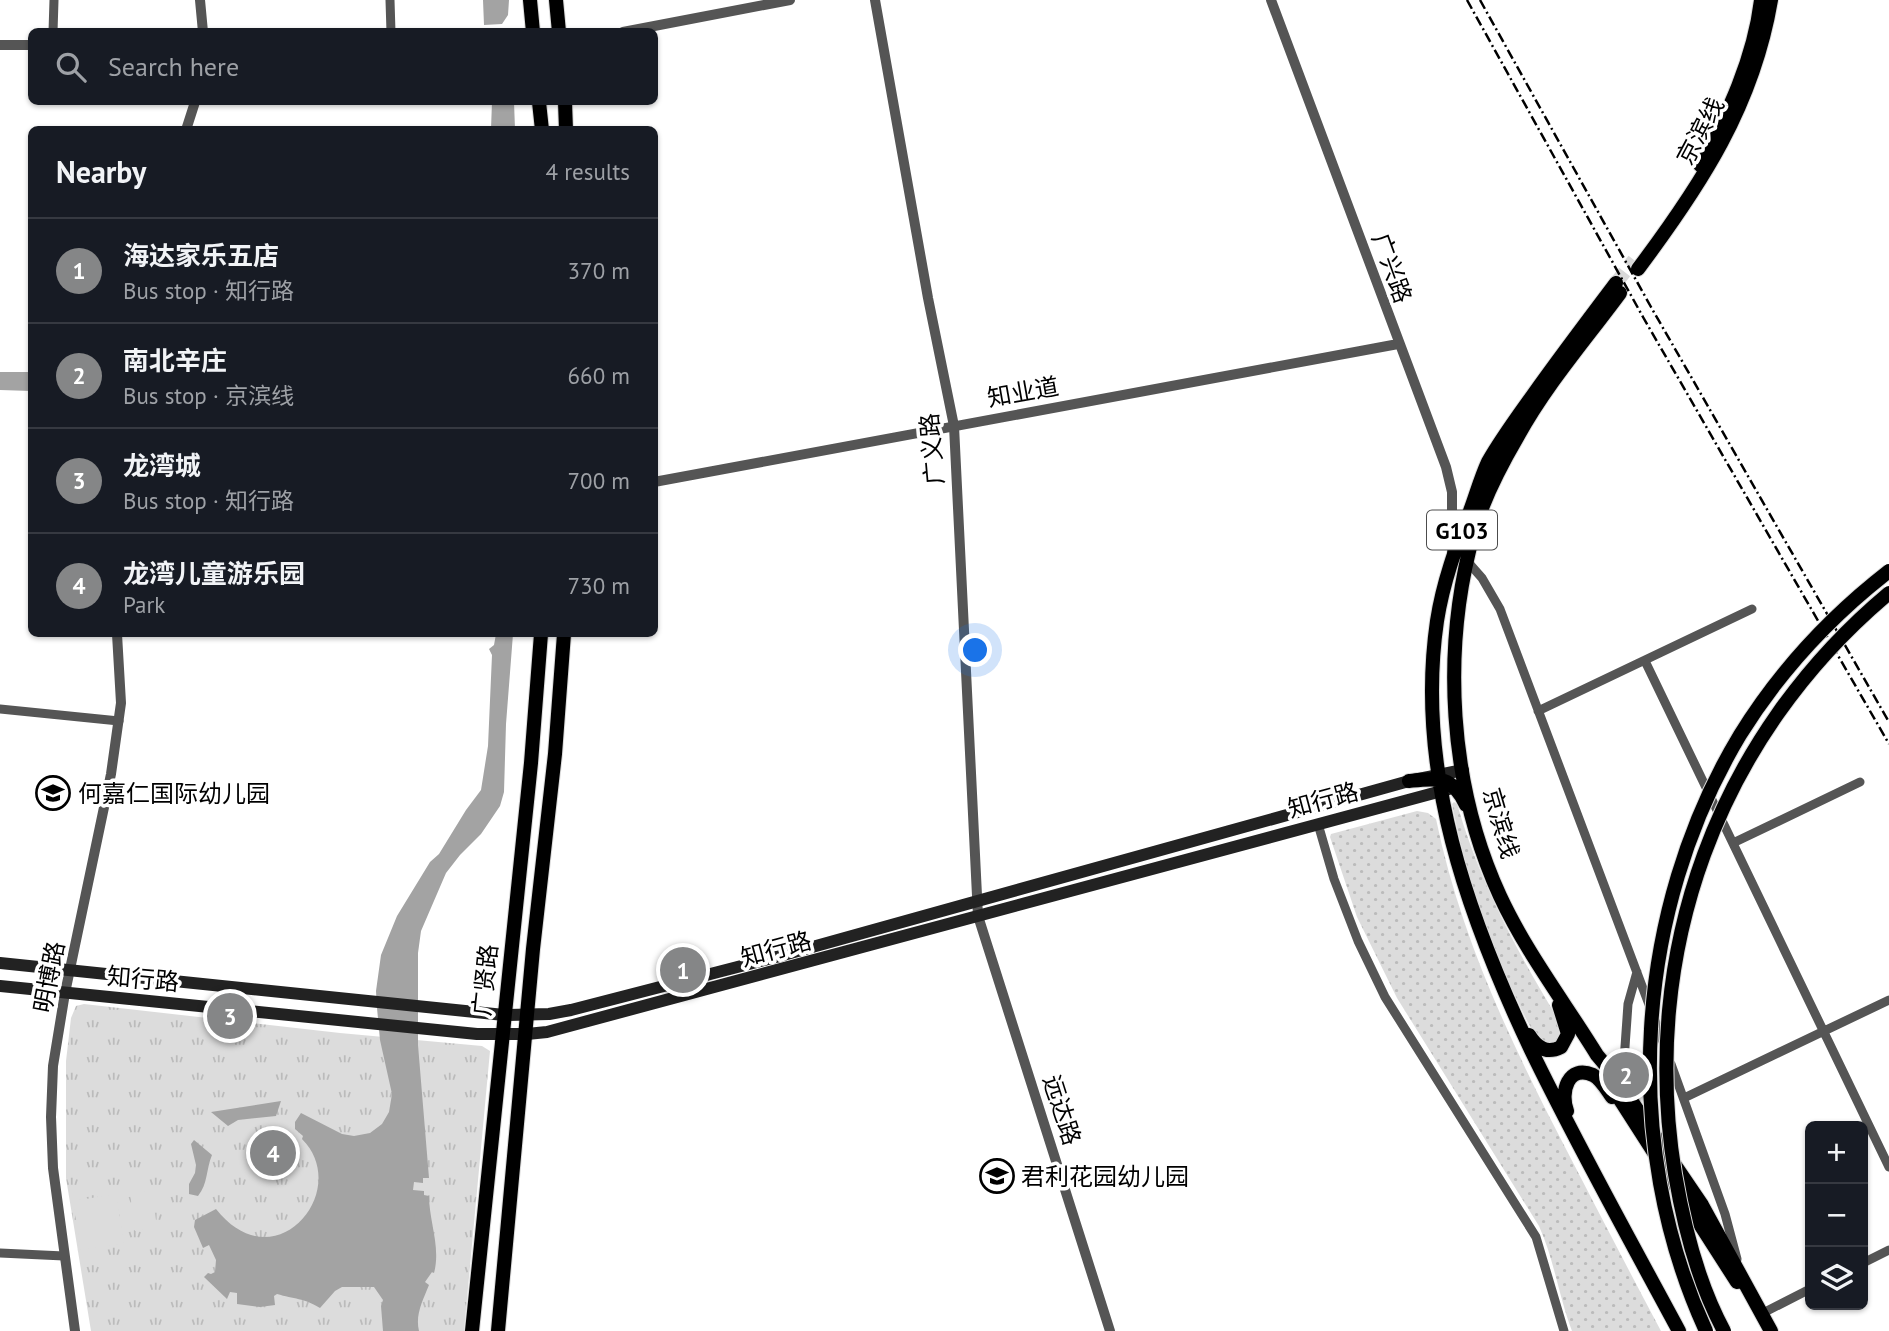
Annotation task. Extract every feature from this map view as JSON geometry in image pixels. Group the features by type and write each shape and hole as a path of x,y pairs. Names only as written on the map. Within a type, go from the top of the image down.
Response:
{"main road":[{"path":"530,0 533,28"},
{"path":"556,0 559,28"},
{"name":"京滨线","path":"1761,0 1750,52 1717,134 1680,198 1636,265 1710,165 1736,117 1759,52 1771,0"},
{"path":"540,105 541,126"},
{"path":"565,105 566,126"},
{"name":"京滨线","path":"1679,1331 1589,1164 1501,986 1471,904 1446,817 1439,782 1432,707 1433,661 1440,600 1452,555 1488,463 1516,418 1618,288 1518,435 1482,509 1467,561 1457,627 1454,685 1456,724 1463,770 1461,787 1501,898 1597,1055 1613,1074 1703,1205 1771,1331"},
{"path":"1452,555 1467,561"},
{"path":"1706,1331 1685,1281 1673,1241 1661,1193 1653,1142 1650,1070 1653,997 1669,908 1703,808 1725,762 1757,708 1811,641 1870,585 1889,571"},
{"path":"1724,1331 1700,1276 1686,1227 1671,1148 1667,1097 1667,1030 1678,943 1713,831 1758,742 1799,683 1822,656 1889,593"},
{"name":"广贤路","path":"472,1331 531,763 541,637"},
{"name":"广贤路","path":"498,1331 555,754 564,637"},
{"name":"知行路","path":"0,986 216,1006 425,1030 503,1035 560,1030 1411,798 1463,770"},
{"path":"1409,782 1448,781 1461,787"},
{"name":"知行路","path":"0,963 371,1003 528,1016 571,1010 780,956 1409,782"},
{"path":"1411,798 1435,803 1446,817"},
{"path":"1501,986 1535,1044 1541,1049 1555,1050 1566,1041 1567,1026 1547,976"},
{"path":"1597,1055 1606,1076 1639,1131 1745,1294 1761,1314"},
{"path":"1589,1164 1564,1101 1564,1087 1575,1076 1589,1073 1596,1077 1639,1131"}],"street":[{"path":"53,28 54,0"},
{"path":"200,0 203,28"},
{"path":"390,0 391,28"},
{"path":"644,28 790,0"},
{"name":"广义路","path":"875,0 928,298 954,426 976,901"},
{"name":"广兴路","path":"1270,0 1446,467 1452,492 1452,555"},
{"path":"0,45 28,45"},
{"path":"187,126 194,105"},
{"name":"知业道","path":"658,481 1398,344"},
{"path":"1467,561 1482,578 1500,609 1684,1098 1726,1214 1740,1271"},
{"path":"1538,711 1752,609"},
{"name":"明博路","path":"75,1331 53,1168 53,1066 65,993 111,774 119,721 121,703 117,637"},
{"path":"1645,661 1889,1167"},
{"path":"0,709 119,721"},
{"path":"1732,843 1860,782"},
{"path":"1318,824 1334,879 1353,929 1385,997 1536,1237 1564,1331"},
{"name":"远达路","path":"976,901 978,916 1110,1331"},
{"path":"1613,1074 1624,1061 1628,1004 1637,972"},
{"path":"1684,1098 1889,1000"},
{"path":"1868,1260 1889,1250"},
{"path":"0,1253 64,1256"},
{"path":"1761,1314 1805,1292"}],"green space":[{"path":"1454,802 1502,918 1562,1026 1558,1042 1547,1045 1537,1036 1507,978 1470,880 1457,829 1452,804"},
{"path":"1417,811 1428,813 1436,819 1459,906 1490,990 1546,1111 1661,1331 1572,1331 1539,1226 1397,998 1357,917 1331,834"},
{"path":"84,1004 482,1046 490,1051 464,1331 91,1331 66,1178 66,1061 71,1018 76,1006"},
{"path":"152,1190 157,1228 135,1231 130,1193"},
{"path":"116,1194 124,1243 81,1250 73,1201"}],"shaded area":[{"path":"483,0 509,0 508,15 502,24 484,25"},
{"path":"492,105 514,105 515,126 491,126"},
{"path":"0,372 28,372 28,391 0,390"},
{"path":"495,637 513,637 504,792 500,806 481,834 446,873 421,931 418,953 418,1045 429,1178 423,1178 423,1183 414,1182 413,1190 424,1191 424,1195 429,1196 436,1254 434,1273 432,1272 425,1282 429,1285 419,1313 419,1331 383,1331 383,1300 374,1287 342,1287 320,1308 304,1300 277,1294 274,1296 275,1305 260,1307 237,1304 237,1293 230,1292 227,1299 204,1277 215,1272 216,1260 209,1245 203,1248 194,1227 195,1220 216,1209 239,1230 262,1237 283,1233 300,1221 313,1203 318,1182 315,1160 302,1139 303,1136 295,1129 295,1122 301,1113 342,1134 354,1136 370,1133 382,1124 389,1112 392,1094 380,1040 376,991 381,955 397,916 430,862 439,854 481,790 488,746 492,655 489,649 494,645"},
{"path":"281,1101 276,1116 238,1120 228,1126 211,1112"},
{"path":"194,1140 212,1155 204,1186 198,1196 189,1194 189,1184 196,1165 191,1144"}],"tunnel":[{"path":"1616,283 1634,260"}],"railway":[{"path":"1467,0 1643,317 1889,744"},
{"path":"1480,0 1651,307 1889,722"}],"place":[{"name":"何嘉仁国际幼儿园","path":"53,793"},
{"name":"海达家乐五店","path":"683,970"},
{"name":"龙湾城","path":"230,1016"},
{"name":"南北辛庄","path":"1626,1075"},
{"name":"龙湾儿童游乐园","path":"273,1153"},
{"name":"君利花园幼儿园","path":"997,1176"}]}
